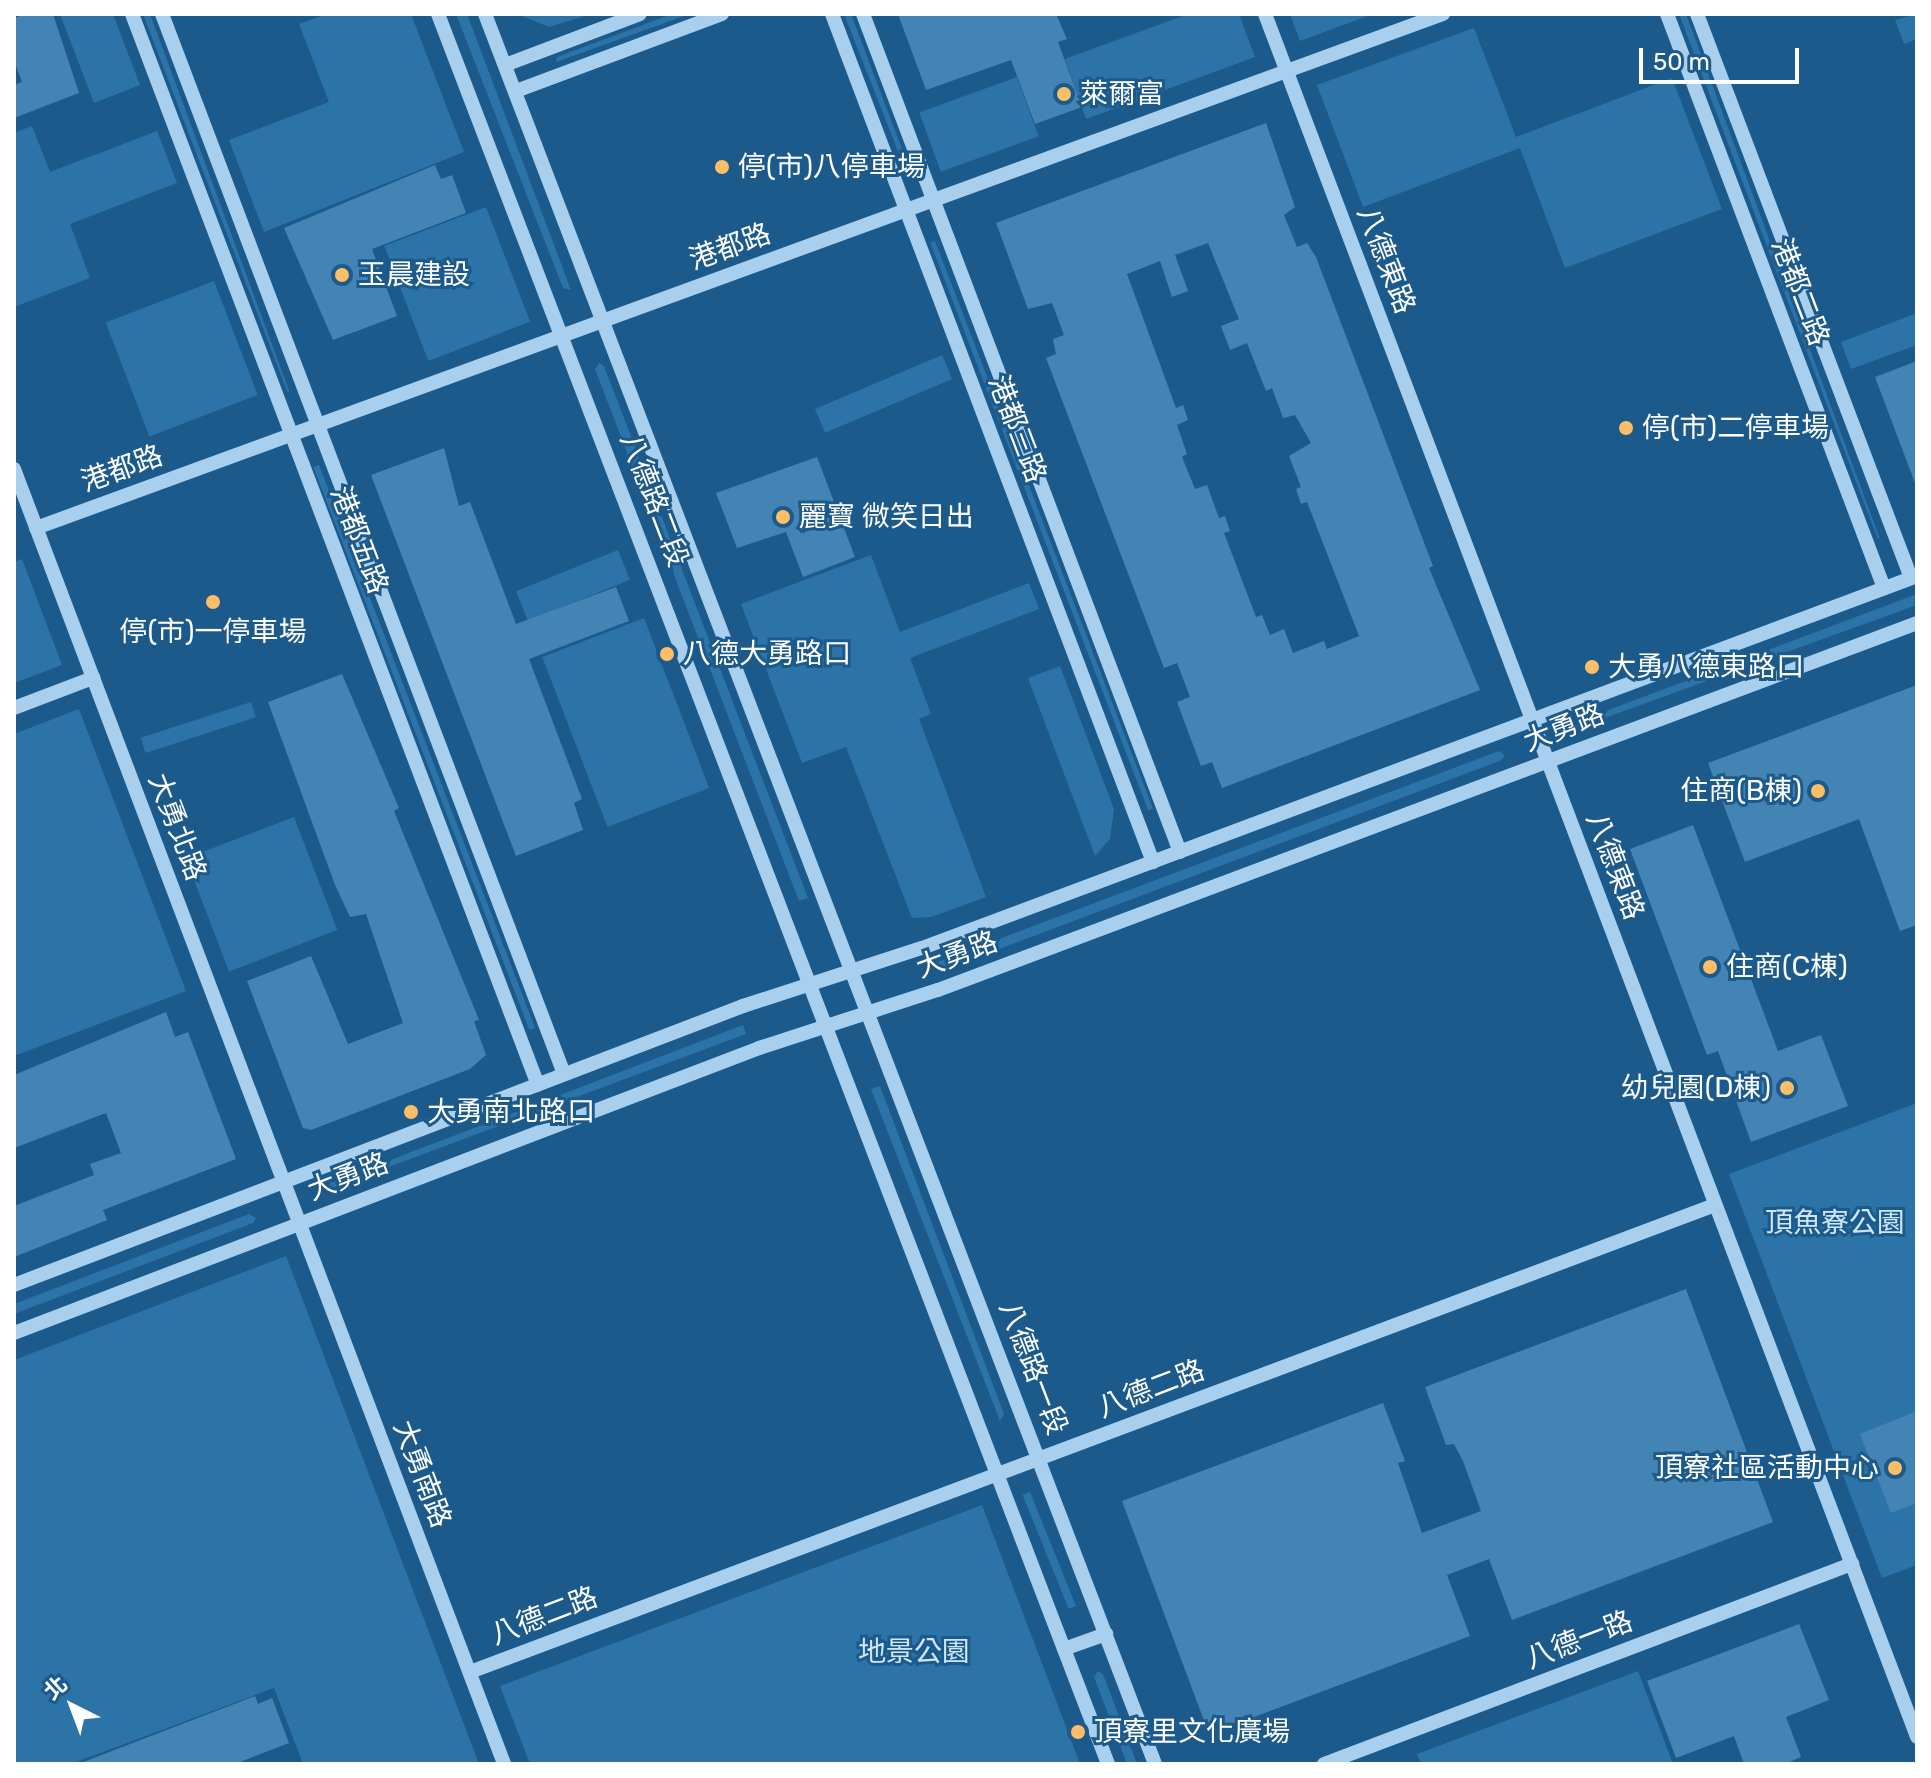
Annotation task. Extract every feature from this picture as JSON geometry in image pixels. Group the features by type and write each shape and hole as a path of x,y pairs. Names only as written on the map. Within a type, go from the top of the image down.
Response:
{"street":[{"name":"港都五路","path":"132,14 538,1085"},
{"name":"港都五路","path":"162,14 564,1074"},
{"name":"八德路二段","path":"438,14 828,1026"},
{"name":"八德路二段","path":"485,14 862,991"},
{"path":"505,65 640,14"},
{"path":"516,91 722,14"},
{"name":"港都三路","path":"832,14 1153,862"},
{"name":"港都三路","path":"863,14 1180,852"},
{"name":"八德東路","path":"1265,14 1917,1737"},
{"name":"港都路","path":"36,528 1443,14"},
{"name":"港都二路","path":"1667,14 1884,588"},
{"name":"港都二路","path":"1697,14 1914,577"},
{"name":"大勇北路","path":"14,469 292,1203"},
{"name":"大勇路","path":"14,1285 564,1074 1153,862 1914,577"},
{"name":"大勇路","path":"14,1333 299,1223 1917,623"},
{"path":"14,708 93,678"},
{"name":"八德路一段","path":"862,991 1155,1764"},
{"path":"828,1026 1108,1764"},
{"name":"大勇南路","path":"292,1203 504,1764"},
{"name":"八德二路","path":"470,1672 1715,1205"},
{"name":"八德一路","path":"1324,1764 1852,1564"},
{"path":"1064,1649 1106,1634"}],"green space":[{"path":"60,14 113,14 140,85 94,103"},
{"path":"143,14 150,14 290,393 287,391"},
{"path":"327,14 411,14 464,152 264,232 229,140 329,102 299,24"},
{"path":"456,14 467,14 571,290 563,288"},
{"path":"517,14 591,14 549,27"},
{"path":"672,14 690,14 556,62 557,57"},
{"path":"844,14 851,14 908,165 905,169"},
{"path":"1188,14 1239,14 1255,57 1086,119 1065,59"},
{"path":"1290,14 1373,14 1300,41"},
{"path":"1679,14 1686,14 1880,539 1877,537"},
{"path":"1917,14 1917,39 1904,44 1895,20"},
{"path":"1474,28 1516,137 1672,78 1722,209 1565,268 1520,148 1363,207 1317,85"},
{"path":"1017,77 1039,136 941,172 919,113"},
{"path":"32,126 50,172 157,131 177,183 70,224 90,278 14,307 14,133"},
{"path":"486,207 530,322 428,361 384,246"},
{"path":"935,241 1153,809 1148,810 930,243"},
{"path":"214,281 258,395 149,436 106,323"},
{"path":"1917,313 1917,345 1851,369 1841,342"},
{"path":"942,355 952,379 825,433 815,409"},
{"path":"599,363 604,366 808,898 799,901 595,369"},
{"path":"319,465 535,1028 529,1030 313,467"},
{"path":"618,550 630,580 528,621 516,591"},
{"path":"871,555 900,632 1029,583 1039,609 910,658 931,714 919,719 986,897 931,917 912,918 846,747 802,763 741,604"},
{"path":"22,559 62,665 14,683 14,562"},
{"path":"1917,594 1917,605 1577,728 1579,721"},
{"path":"644,618 709,788 607,827 542,657"},
{"path":"1060,666 1114,809 1110,839 1095,856 1028,678"},
{"path":"251,702 256,717 146,753 141,738"},
{"path":"79,709 186,991 14,1056 14,734"},
{"path":"1499,751 1505,755 1502,760 938,972 935,963"},
{"path":"294,817 337,930 229,972 186,859"},
{"path":"743,1025 746,1034 327,1190 330,1183"},
{"path":"880,1086 1004,1414 1000,1421 871,1089"},
{"name":"頂魚寮公園","path":"1917,1103 1917,1565 1882,1578 1729,1174"},
{"path":"249,1214 256,1218 253,1223 14,1314 14,1304"},
{"path":"286,1256 479,1764 303,1764 274,1688 71,1764 14,1764 14,1360"},
{"path":"1030,1492 1076,1606 1069,1609 1023,1495"},
{"name":"地景公園","path":"982,1505 1080,1764 530,1764 500,1686"},
{"path":"1098,1671 1103,1674 1137,1764 1127,1764 1094,1677"},
{"path":"1638,1671 1673,1764 1421,1764 1417,1754"}],"building":[{"path":"25,14 53,14 79,93 14,118 14,85 22,82 14,61 14,18"},
{"path":"898,14 1056,14 1067,39 1058,42 1082,107 1035,124 1011,60 926,90"},
{"path":"1266,123 1295,207 1284,215 1297,247 1307,243 1316,257 1433,566 1429,568 1480,690 1222,788 1212,762 1201,766 1177,702 1190,697 1179,668 1177,663 1164,668 1046,358 1056,354 1053,339 1064,335 1052,303 1028,309 996,223","holes":["1208,243 1239,319 1221,326 1230,350 1247,343 1266,391 1272,388 1283,418 1295,415 1311,443 1289,456 1301,487 1296,489 1301,504 1307,502 1359,636 1327,649 1324,641 1293,653 1284,629 1270,635 1262,615 1256,617 1224,533 1230,531 1225,516 1219,518 1207,485 1195,489 1182,457 1187,454 1177,425 1188,420 1183,405 1176,408 1127,274 1160,261 1172,297 1188,291 1175,255"]},
{"path":"435,165 441,179 452,175 466,213 372,249 397,316 333,340 284,228"},
{"path":"1917,361 1917,483 1915,483 1875,377"},
{"path":"444,448 459,506 470,502 516,624 616,587 629,621 529,659 582,799 574,803 583,830 516,856 371,475"},
{"name":"麗寶 微笑日出","path":"817,457 855,557 803,577 786,532 737,548 716,493"},
{"path":"342,674 399,808 394,811 479,1020 474,1021 486,1055 470,1069 311,1130 303,1128 247,981 311,956 348,1044 403,1023 366,914 350,917 335,885 268,702"},
{"name":"住商(B棟)","path":"1917,685 1917,925 1900,931 1859,819 1745,862 1708,763"},
{"name":"住商(C棟)","path":"1693,825 1778,1051 1821,1035 1848,1106 1751,1142 1718,1051 1707,1055 1630,849"},
{"path":"166,1012 175,1037 188,1032 236,1159 103,1210 107,1220 14,1257 14,1206 94,1175 90,1164 121,1153 106,1113 14,1148 14,1075"},
{"path":"1686,1289 1773,1522 1512,1620 1489,1559 1447,1575 1470,1636 1209,1734 1122,1501 1383,1403 1405,1461 1398,1463 1422,1533 1481,1511 1454,1444 1446,1445 1425,1387"},
{"name":"頂寮社區活動中心","path":"1917,1411 1917,1503 1891,1513 1860,1434"},
{"path":"1799,1624 1829,1700 1786,1717 1801,1757 1785,1764 1744,1764 1734,1736 1676,1758 1647,1681"},
{"path":"255,1696 258,1704 272,1698 289,1743 235,1764 78,1764"}],"place":[{"name":"萊爾富","path":"1064,94"},
{"name":"停(市)八停車場","path":"722,167"},
{"name":"玉晨建設","path":"342,275"},
{"name":"停(市)二停車場","path":"1626,428"},
{"name":"麗寶 微笑日出","path":"783,517"},
{"name":"停(市)一停車場","path":"213,602"},
{"name":"八德大勇路口","path":"667,654"},
{"name":"大勇八德東路口","path":"1592,667"},
{"name":"住商(B棟)","path":"1818,791"},
{"name":"住商(C棟)","path":"1710,967"},
{"name":"幼兒園(D棟)","path":"1787,1088"},
{"name":"大勇南北路口","path":"411,1112"},
{"name":"頂寮社區活動中心","path":"1895,1468"},
{"name":"頂寮里文化廣場","path":"1078,1732"}]}
